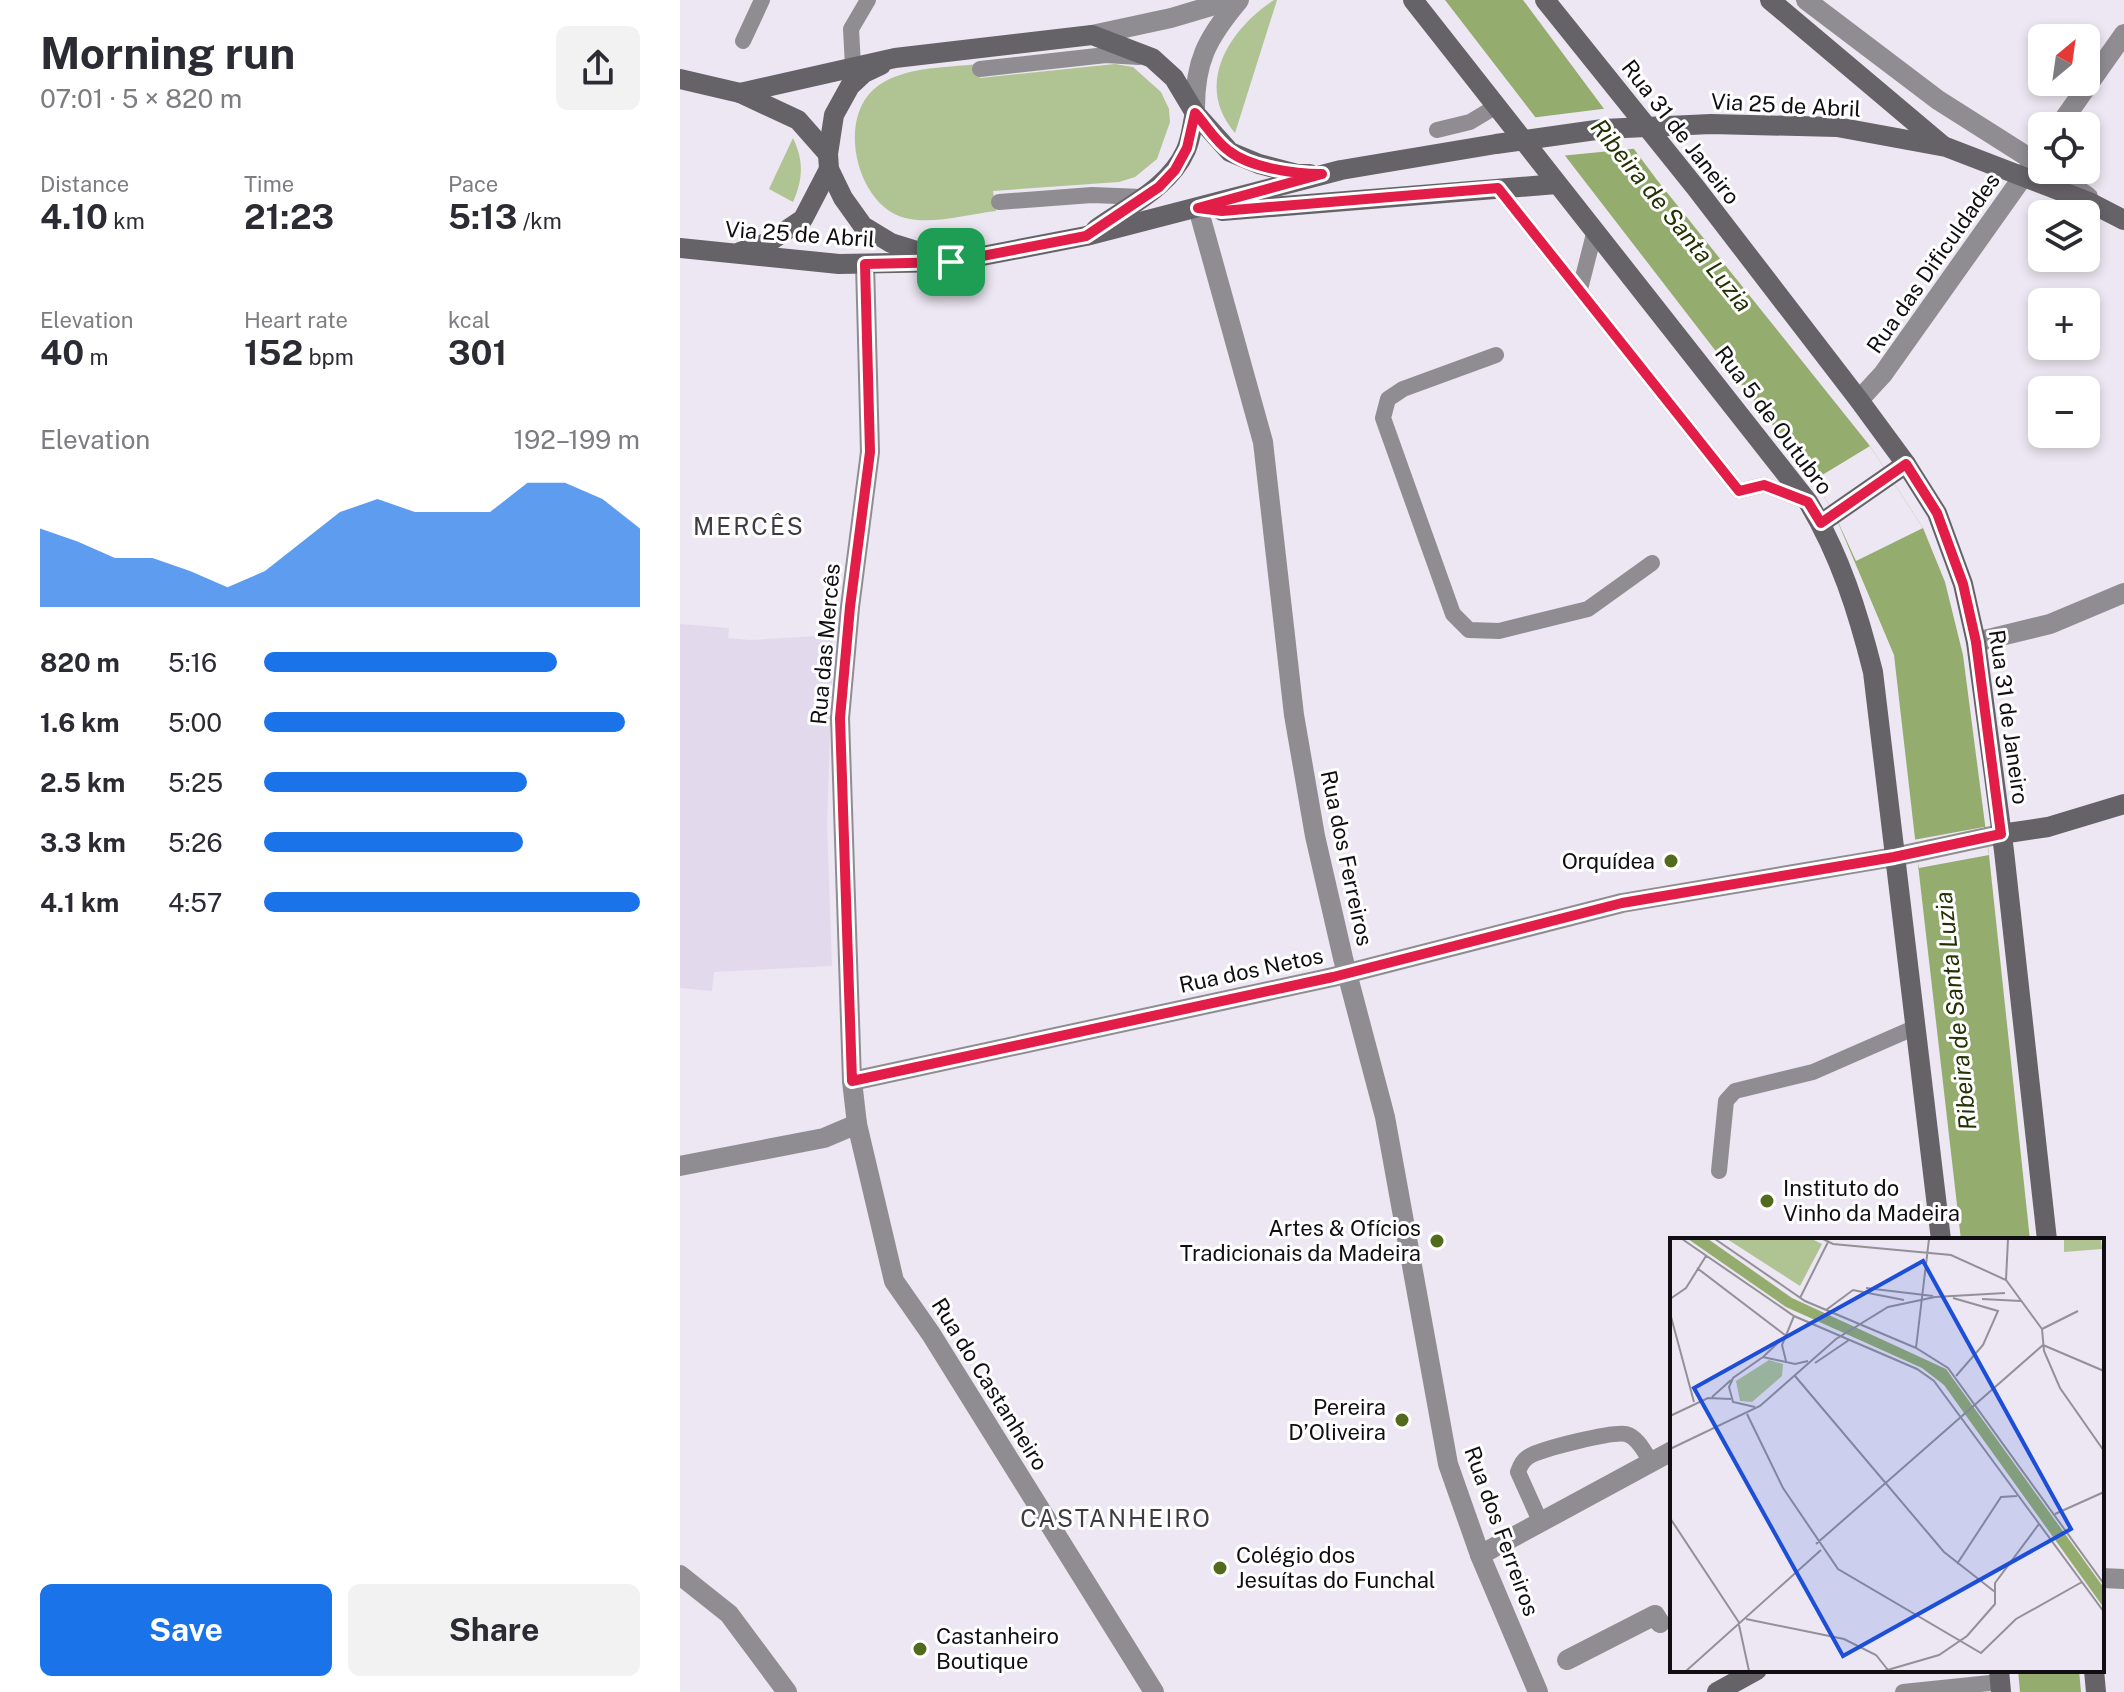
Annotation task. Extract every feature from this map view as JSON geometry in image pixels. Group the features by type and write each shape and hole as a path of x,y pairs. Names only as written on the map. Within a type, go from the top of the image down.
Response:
{"main road":[{"name":"Rua 5 de Outubro","path":"1413,0 1808,502 1821,523 1856,606 1873,672 1941,1238"},
{"name":"Rua 31 de Janeiro","path":"1545,0 1696,188 1859,400 1937,513 1963,584 1976,642 2047,1238"},
{"path":"1770,0 1946,147"},
{"path":"740,93 895,58 1092,35 1152,58 1174,78 1195,113 1230,152 1297,174 1331,172"},
{"path":"736,254 769,242 803,219 829,162 834,115 850,86 864,73 895,58"},
{"path":"680,79 740,93 798,120 829,162 843,198 863,226 891,243 951,262"},
{"path":"1086,236 1159,187 1175,170 1187,148 1195,113"},
{"name":"Via 25 de Abril","path":"680,248 839,264 951,262 1086,236 1331,172 1603,129 1711,124 1837,127 1946,147 2089,202 2124,220"},
{"name":"Via 25 de Abril","path":"1198,208 1222,211 1557,184"},
{"path":"1821,523 1906,464"},
{"path":"2001,834 2048,827 2124,804"},
{"path":"1717,1692 1753,1672"},
{"path":"2094,1672 2096,1692"}],"street":[{"path":"1092,35 1171,18 1232,0"},
{"path":"1195,113 1195,86 1208,41 1239,0"},
{"path":"1806,0 1938,100 2028,154"},
{"path":"2069,112 2124,34"},
{"name":"Rua das Dificuldades","path":"1859,400 1883,374 2028,181"},
{"path":"2073,184 2124,220"},
{"name":"Rua dos Ferreiros","path":"1198,208 1263,442 1294,715 1315,836 1385,1117 1448,1464 1480,1555 1538,1692"},
{"name":"Rua das Mercês","path":"857,1124 852,1081 840,718 850,607 870,452 865,264"},
{"path":"1976,642 2050,624 2124,593"},
{"name":"Rua dos Netos","path":"852,1081 1348,973 1622,903 1894,857 2001,834"},
{"path":"680,1166 824,1138 857,1124"},
{"name":"Rua do Castanheiro","path":"857,1124 894,1281 931,1334 1154,1692"},
{"path":"1480,1555 1670,1452"},
{"path":"680,1575 729,1614 787,1692"},
{"path":"2104,1578 2124,1579"},
{"path":"1567,1660 1655,1615 1660,1623"}],"lane":[{"path":"743,41 762,0"},
{"path":"853,66 851,29 868,0"},
{"path":"980,69 1106,55 1152,58"},
{"path":"1437,130 1470,122 1495,107"},
{"path":"1498,188 1739,491 1764,485 1808,502"},
{"path":"999,202 1092,195 1142,197"},
{"path":"1580,289 1595,230"},
{"path":"1496,355 1403,389 1388,399 1383,418 1453,614 1469,630 1499,631 1588,609 1652,563"},
{"path":"1719,1171 1729,1095 1813,1072 1916,1027"},
{"path":"1540,1521 1518,1472 1529,1456 1585,1439 1626,1434 1635,1439 1651,1462"},
{"path":"1903,1692 2000,1681"}],"shaded area":[{"path":"1277,0 1235,133 1223,114 1217,96 1217,77 1222,59 1243,26"},
{"path":"978,64 980,78 1115,64 1133,67 1161,92 1169,109 1170,122 1157,159 1135,177 1119,182 993,191 996,211 916,220 889,210 875,198 858,162 856,122 862,104 873,90 896,76"},
{"path":"793,138 801,170 793,202 769,189"},
{"path":"680,624 729,628 728,638 833,638 827,825 832,966 714,972 712,991 680,988"}],"water":[{"name":"Ribeira de Santa Luzia","path":"1445,0 1523,0 1657,180 1870,446 1923,528 1945,582 1963,655 1989,855 2030,1238 1961,1238 1894,655 1834,513 1814,480"},
{"path":"2018,1672 2079,1672 2081,1692 2020,1692"}],"pier":[{"path":"1610,108 1641,148 1560,156 1530,118"},
{"path":"1870,446 1923,528 1856,561 1834,513 1814,480"},
{"path":"1984,827 1989,855 1919,868 1913,840"}],"place":[{"name":"Orquídea","path":"1671,861"},
{"name":"Instituto do Vinho da Madeira","path":"1767,1201"},
{"name":"Artes & Ofícios Tradicionais da Madeira","path":"1437,1241"},
{"name":"Pereira D’Oliveira","path":"1402,1420"},
{"name":"Colégio dos Jesuítas do Funchal","path":"1220,1568"},
{"name":"Castanheiro Boutique","path":"920,1649"}],"district":[{"name":"MERCÊS","path":"749,526"},
{"name":"CASTANHEIRO","path":"1116,1518"}],"route":[{"path":"1195,113 1230,152 1297,174 1322,174 1198,208 1222,211 1498,188 1739,491 1764,485 1808,502 1821,523 1906,464 1937,513 1963,584 1976,642 2001,834 1894,857 1622,903 1333,977 852,1081 840,718 850,607 870,452 865,264 951,262 1086,236 1159,187 1175,170 1187,148 1195,113"}]}
